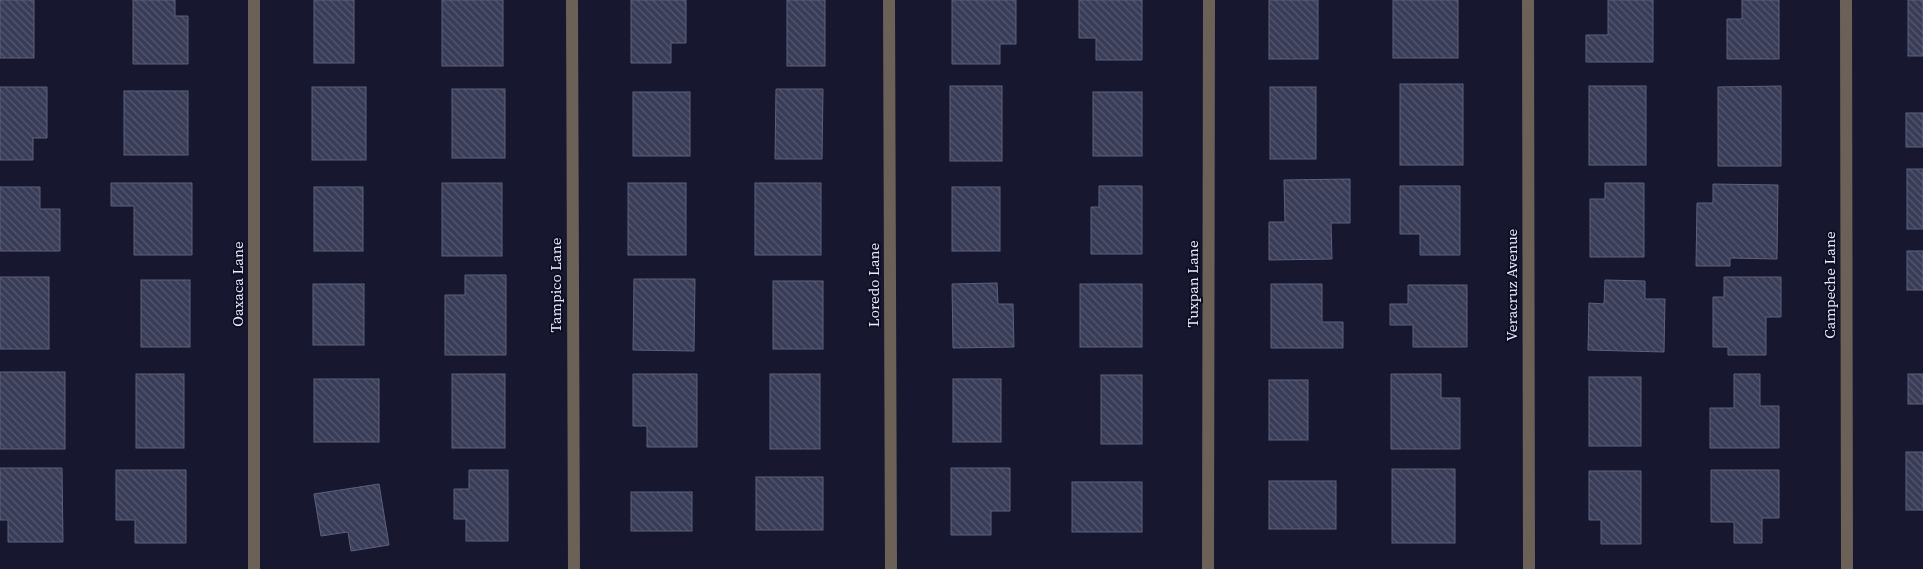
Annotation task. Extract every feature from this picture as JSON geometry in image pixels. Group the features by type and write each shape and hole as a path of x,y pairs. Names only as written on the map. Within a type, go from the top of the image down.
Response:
{"street":[{"name":"Oaxaca Lane","path":"254,0 254,569"},
{"name":"Tampico Lane","path":"572,0 574,569"},
{"name":"Loredo Lane","path":"889,0 891,569"},
{"name":"Tuxpan Lane","path":"1208,569 1209,0"},
{"name":"Veracruz Avenue","path":"1528,0 1529,569"},
{"name":"Campeche Lane","path":"1846,0 1847,569"}],"building":[{"path":"0,0 34,0 34,58 0,58"},
{"path":"133,0 175,0 175,16 188,16 188,64 133,64"},
{"path":"314,0 354,0 354,63 314,63"},
{"path":"442,0 503,0 503,66 442,66"},
{"path":"631,0 686,0 686,43 671,43 671,63 631,63"},
{"path":"787,0 825,0 825,66 787,66"},
{"path":"952,0 1016,0 1016,44 1000,44 1000,64 952,64"},
{"path":"1079,0 1142,0 1142,60 1096,60 1096,38 1079,38"},
{"path":"1269,0 1318,0 1318,59 1269,59"},
{"path":"1393,0 1458,0 1458,58 1393,58"},
{"path":"1608,0 1653,0 1653,62 1586,62 1586,35 1608,35"},
{"path":"1742,0 1779,0 1779,59 1727,59 1727,19 1742,19"},
{"path":"1908,0 1923,0 1923,56 1908,56"},
{"path":"1400,84 1463,84 1463,165 1400,165"},
{"path":"950,86 1002,86 1002,161 950,161"},
{"path":"1589,86 1646,86 1646,165 1589,165"},
{"path":"1781,86 1781,166 1718,166 1718,87"},
{"path":"0,87 47,87 47,138 33,138 33,160 0,160"},
{"path":"312,87 366,87 366,160 312,160"},
{"path":"1270,87 1316,87 1316,159 1270,159"},
{"path":"452,89 505,89 505,158 452,158"},
{"path":"776,89 823,89 822,159 775,159"},
{"path":"124,91 188,91 188,155 124,155"},
{"path":"633,92 690,92 690,156 633,156"},
{"path":"1093,92 1142,92 1142,156 1093,156"},
{"path":"1906,113 1923,113 1923,147 1906,147"},
{"path":"1907,169 1923,169 1923,229 1907,229"},
{"path":"1350,179 1350,223 1331,223 1332,259 1269,260 1269,222 1285,222 1284,180"},
{"path":"111,183 192,183 192,255 134,255 134,206 111,206"},
{"path":"442,183 502,183 502,256 442,256"},
{"path":"628,183 686,183 686,255 628,255"},
{"path":"755,183 821,183 821,255 755,255"},
{"path":"1605,183 1644,183 1644,257 1590,257 1590,199 1605,199"},
{"path":"1713,184 1778,185 1777,259 1730,258 1730,266 1696,266 1697,203 1713,203"},
{"path":"1099,186 1142,186 1142,254 1091,254 1091,207 1099,207"},
{"path":"1400,186 1460,186 1460,255 1420,255 1420,234 1400,234"},
{"path":"0,187 40,187 40,209 60,209 60,251 0,251"},
{"path":"314,187 363,187 363,251 314,251"},
{"path":"952,187 1000,187 1000,251 952,251"},
{"path":"1907,251 1923,251 1923,290 1907,290"},
{"path":"465,275 506,275 506,355 445,355 445,295 465,295"},
{"path":"0,277 49,277 49,349 0,349"},
{"path":"1724,277 1781,277 1781,317 1766,317 1766,355 1728,355 1728,347 1713,347 1713,297 1724,297"},
{"path":"634,279 695,279 694,351 633,350"},
{"path":"141,280 190,280 190,347 141,347"},
{"path":"1605,280 1645,281 1645,299 1665,299 1664,352 1588,350 1589,303 1604,304"},
{"path":"773,281 823,281 823,349 773,349"},
{"path":"997,283 998,304 1013,304 1014,347 953,348 952,284"},
{"path":"313,284 364,284 364,345 313,345"},
{"path":"1080,284 1142,284 1142,347 1080,347"},
{"path":"1271,284 1322,284 1322,322 1343,322 1343,348 1271,348"},
{"path":"1408,285 1467,285 1467,347 1413,347 1413,325 1390,325 1390,304 1408,304"},
{"path":"0,372 65,372 65,449 0,449"},
{"path":"136,374 184,374 184,448 136,448"},
{"path":"452,374 505,374 505,448 452,448"},
{"path":"633,374 697,374 697,447 647,447 647,426 633,426"},
{"path":"770,374 820,374 820,449 770,449"},
{"path":"1391,374 1441,374 1441,398 1460,398 1460,449 1391,449"},
{"path":"1734,374 1760,374 1760,406 1779,406 1779,448 1710,448 1710,408 1734,408"},
{"path":"1908,374 1923,374 1923,404 1908,404"},
{"path":"1101,375 1142,375 1142,444 1101,444"},
{"path":"1589,377 1641,377 1641,446 1589,446"},
{"path":"314,379 379,379 379,442 314,442"},
{"path":"953,379 1001,379 1001,442 953,442"},
{"path":"1269,380 1308,380 1308,440 1269,440"},
{"path":"1906,452 1923,452 1923,510 1906,510"},
{"path":"0,468 62,468 63,542 8,542 8,520 0,520"},
{"path":"951,468 1010,468 1010,511 991,511 991,535 951,535"},
{"path":"1392,469 1455,469 1455,543 1392,543"},
{"path":"116,470 186,470 186,543 135,543 135,520 116,520"},
{"path":"469,470 508,470 508,541 466,541 466,519 454,519 454,489 469,489"},
{"path":"1711,470 1779,470 1779,518 1762,518 1762,543 1734,543 1734,522 1711,522"},
{"path":"1589,471 1641,471 1641,544 1601,544 1601,520 1589,520"},
{"path":"756,477 823,477 823,530 756,530"},
{"path":"1269,481 1336,481 1336,529 1269,529"},
{"path":"1072,482 1142,482 1142,532 1072,532"},
{"path":"379,484 389,545 351,551 348,532 321,536 314,494"},
{"path":"631,492 692,492 692,531 631,531"}]}
